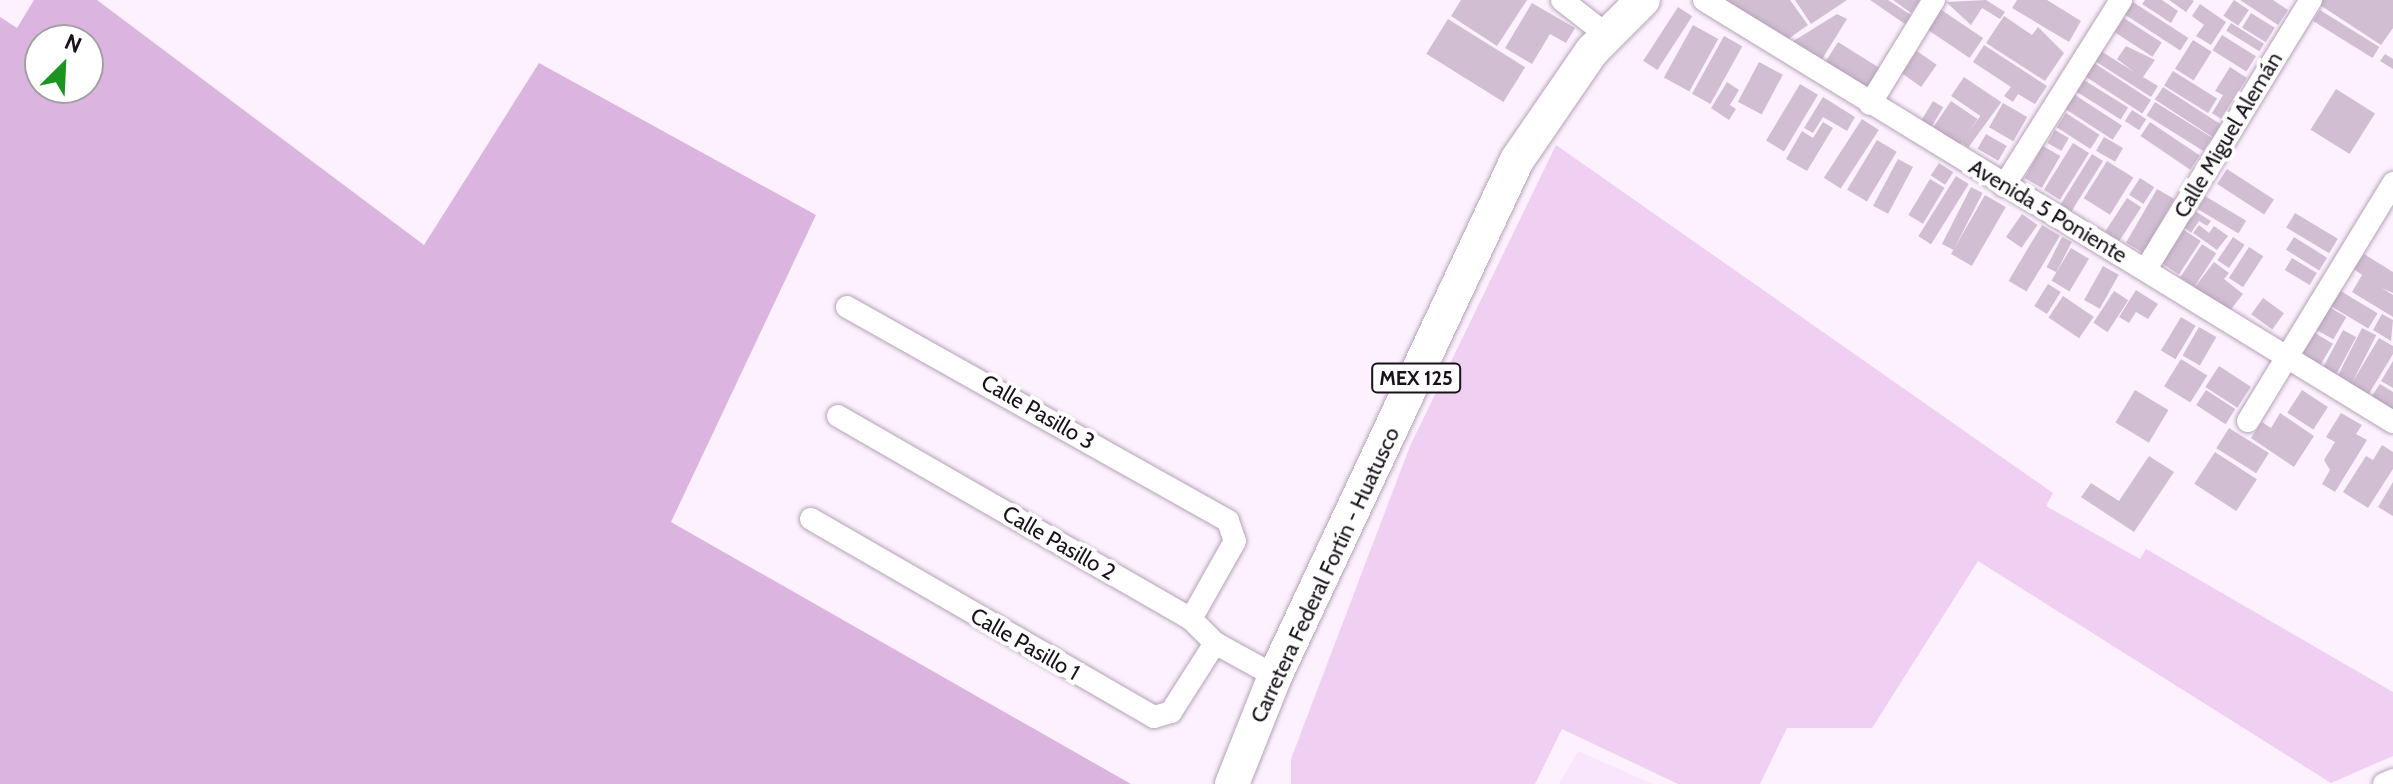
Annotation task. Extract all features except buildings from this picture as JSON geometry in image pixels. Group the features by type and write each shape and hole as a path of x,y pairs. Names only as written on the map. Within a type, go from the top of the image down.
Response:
{"main road":[{"name":"Carretera Federal Fortín - Huatusco","path":"1232,784 1275,676 1517,160 1608,36 1643,0"}],"street":[{"path":"1562,0 1608,36"},
{"name":"Avenida 5 Poniente","path":"1704,0 2393,422"},
{"path":"1870,104 1934,0"},
{"path":"2004,186 2121,0"},
{"name":"Calle Miguel Alemán","path":"2146,269 2311,0"},
{"path":"2248,421 2393,183"},
{"name":"Calle Pasillo 3","path":"847,307 1228,521 1235,541 1191,619"},
{"name":"Calle Pasillo 2","path":"838,416 1191,619 1215,643 1275,676"},
{"name":"Calle Pasillo 1","path":"811,519 1154,717 1171,712 1215,643"},
{"path":"2384,784 2393,780"}],"shaded area":[{"path":"34,0 97,0 424,245 539,63 816,215 671,522 1131,784 0,784 0,17 17,28"},
{"path":"1556,145 2053,493 2046,506 2140,559 2146,549 2393,692 2393,756 2331,783 1978,561 1872,728 1787,728 1760,784 1678,784 1562,729 1535,784 1291,784 1291,759 1410,446"},
{"path":"1578,751 1653,784 1559,784"}]}
